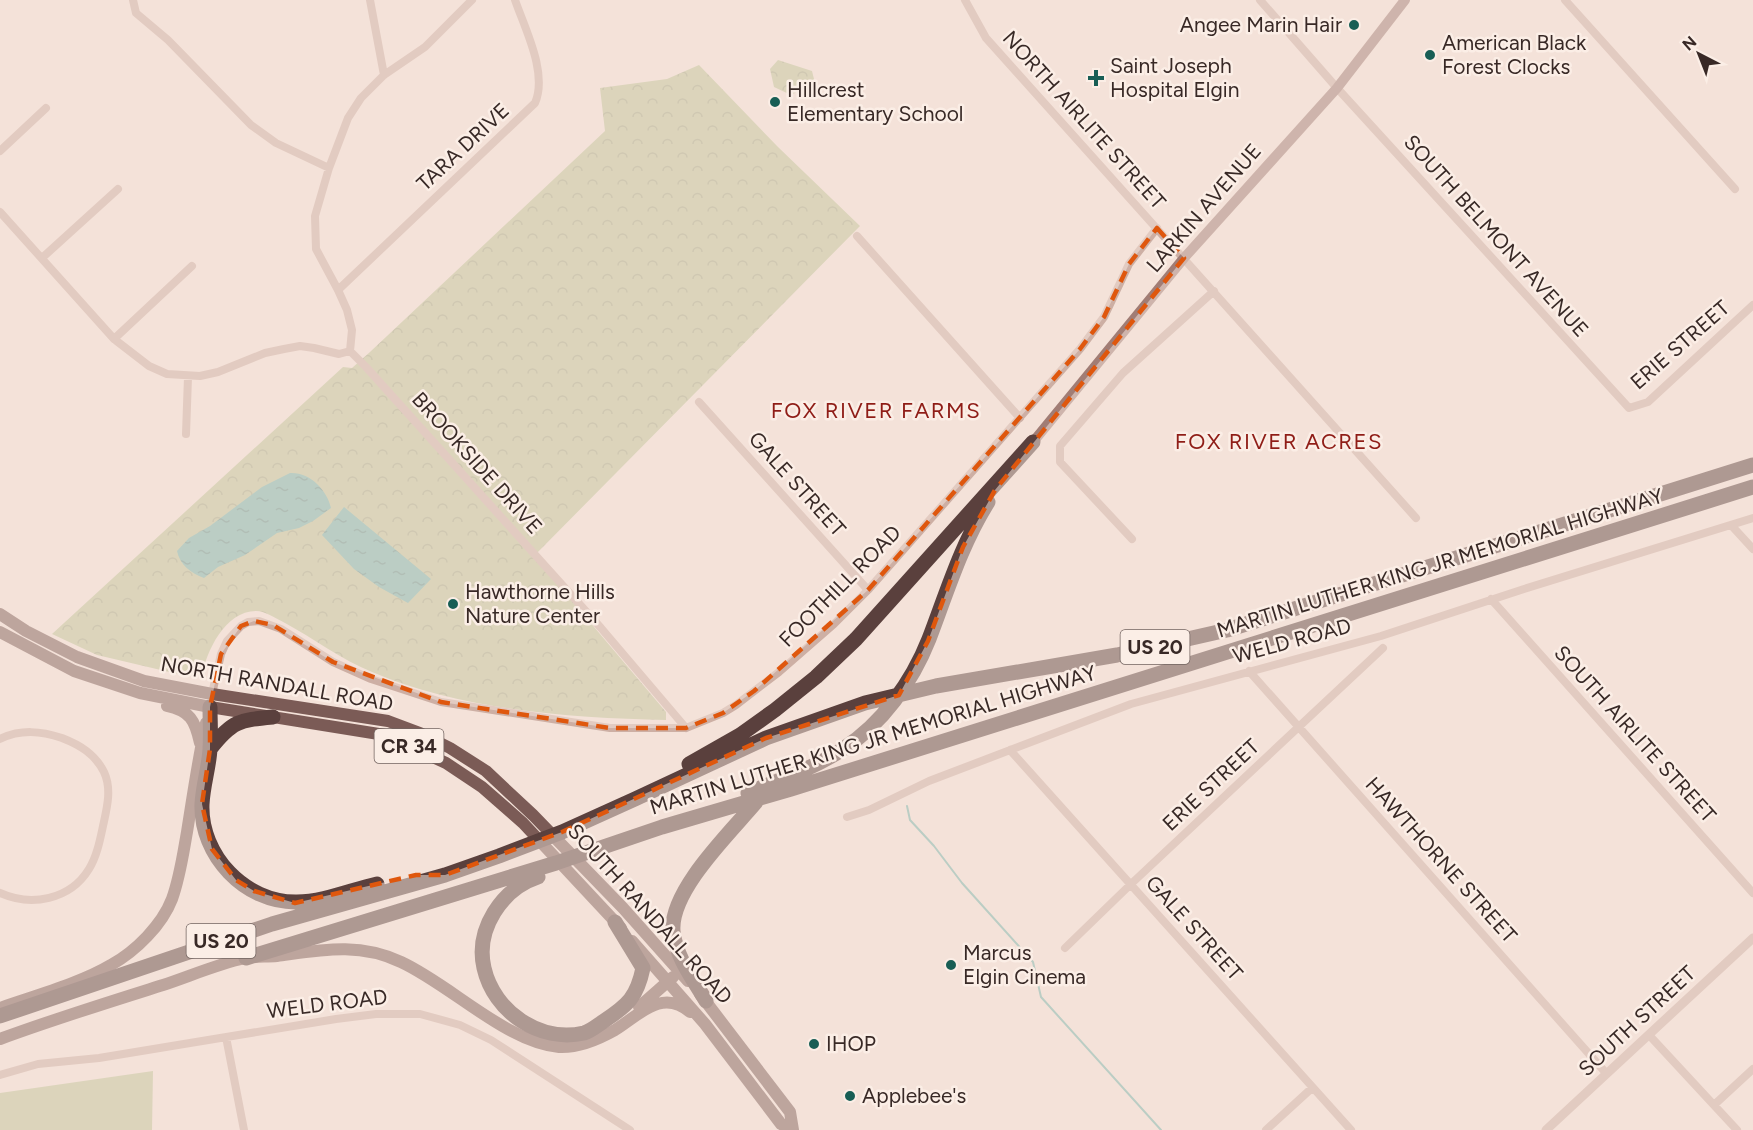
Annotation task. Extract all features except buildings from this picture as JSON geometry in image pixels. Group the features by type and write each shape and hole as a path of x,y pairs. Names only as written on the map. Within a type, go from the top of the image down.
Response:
{"highway":[{"path":"662,827 809,768 844,749 878,720 916,668 963,547 980,514 995,490 1033,442"},
{"path":"562,832 740,735 816,677 856,639 1033,442"},
{"name":"MARTIN LUTHER KING JR MEMORIAL HIGHWAY","path":"445,875 562,832 766,738 864,702 970,679 1127,653 1227,630 1753,465"},
{"name":"MARTIN LUTHER KING JR MEMORIAL HIGHWAY","path":"246,957 556,863 662,827 791,789 1753,487"},
{"path":"211,701 205,748 202,804 205,829 212,849 236,880 272,899 295,903 316,901 416,876 445,875"},
{"path":"205,748 235,723 273,717"},
{"path":"615,922 643,968 639,986 627,1004 587,1032 562,1035 540,1030 518,1020 503,1006 490,986 483,967 484,941 491,918 509,893 533,879 791,789"},
{"path":"706,1001 680,956 673,929 676,910 688,883 756,802"},
{"name":"US 20","path":"0,1016 272,924 445,875"}],"main road":[{"name":"LARKIN AVENUE","path":"1033,442 1184,258 1337,88 1405,0"},
{"name":"NORTH RANDALL ROAD","path":"0,614 26,631 77,657 144,681 273,717 385,735 446,763 482,787 523,823"},
{"name":"NORTH RANDALL ROAD","path":"0,632 74,671 140,693 388,721 450,748 486,771 533,815"},
{"path":"0,1008 112,965 139,944 159,923 172,900 181,868 205,748 197,728 185,712 132,697 114,684"},
{"name":"SOUTH RANDALL ROAD","path":"533,815 593,876 706,1001 790,1112 792,1130"},
{"name":"SOUTH RANDALL ROAD","path":"523,823 668,981 705,1024 781,1124 792,1130"},
{"path":"246,957 340,948 368,950 401,961 436,981 518,1035 542,1044 562,1047 585,1043 617,1029 641,1011 656,1004 682,1005 705,1024"},
{"name":"US 20","path":"0,1039 246,957"},
{"path":"617,1029 680,970"}],"street":[{"path":"133,0 136,13 168,39 251,125 276,143 329,168"},
{"path":"370,0 384,75"},
{"path":"0,212 114,339 149,366 167,374 188,376 218,372 284,348 314,348 339,354 350,351 352,330 339,290 316,249 315,216 329,168 348,118 361,98 384,75 425,47 472,0"},
{"name":"TARA DRIVE","path":"339,290 535,103 540,87 539,77 515,0"},
{"name":"NORTH AIRLITE STREET","path":"965,0 986,38 1184,258"},
{"name":"SOUTH BELMONT AVENUE","path":"1260,0 1337,88 1629,408"},
{"path":"1565,0 1735,189"},
{"path":"0,151 46,108"},
{"path":"42,258 118,189"},
{"name":"FOOTHILL ROAD","path":"211,701 221,654 227,641 241,626 248,622 259,621 281,629 333,662 371,679 441,702 610,728 686,728 723,713 754,691 817,639 868,590 1080,349 1104,317 1129,264 1157,228"},
{"path":"857,236 1020,418"},
{"path":"1184,258 1416,518"},
{"path":"114,339 192,266"},
{"path":"1132,539 1060,462 1060,446 1123,373 1214,291"},
{"name":"ERIE STREET","path":"1629,408 1648,402 1753,305"},
{"name":"BROOKSIDE DRIVE","path":"350,351 528,546 686,728"},
{"path":"186,434 188,376"},
{"name":"GALE STREET","path":"699,402 868,590"},
{"name":"WELD ROAD","path":"847,817 869,810 929,781 1131,704 1381,636 1491,599 1753,518"},
{"path":"1731,525 1753,549"},
{"name":"SOUTH AIRLITE STREET","path":"1491,599 1753,893"},
{"name":"ERIE STREET","path":"1065,948 1383,648"},
{"name":"HAWTHORNE STREET","path":"1249,671 1606,1073"},
{"path":"0,739 13,734 39,732 78,745 99,764 108,790 106,814 97,850 89,869 78,883 61,894 38,901 17,899 0,893"},
{"name":"GALE STREET","path":"1010,750 1351,1130"},
{"name":"SOUTH STREET","path":"1546,1130 1753,938"},
{"name":"WELD ROAD","path":"0,1075 38,1064 99,1058 363,1015 406,1013 430,1016 460,1025 491,1040 630,1130"},
{"path":"1649,1035 1737,1130"},
{"path":"226,1037 244,1130"},
{"path":"1714,1105 1753,1069"},
{"path":"1266,1130 1312,1088"}],"highlighted area":[{"path":"1157,228 1184,258 995,490 963,547 928,641 899,695 766,738 562,832 445,875 416,875 295,903 254,891 236,880 212,849 202,804 210,749 210,707 221,654 241,626 254,621 273,625 333,662 441,702 610,728 686,728 723,713 754,691 868,590 1080,349 1104,317 1129,264"}],"green space":[{"path":"778,60 812,71 815,83 791,95 774,87 770,69"},
{"name":"Hawthorne Hills Nature Center","path":"699,65 778,147 860,226 534,556 666,712 666,720 592,717 516,710 442,695 406,685 361,667 260,611 245,613 226,625 213,645 202,676 182,675 97,655 52,634 343,367 352,368 370,352 605,131 600,88 667,79"},
{"path":"153,1071 152,1130 0,1130 0,1093"}],"water":[{"path":"290,473 297,473 317,483 326,495 331,508 299,528 277,533 245,555 218,567 204,578 183,564 177,551 189,538 210,526 262,487"},
{"path":"344,507 431,579 408,603 379,587 354,569 322,535"}],"waterway":[{"path":"907,806 910,820 934,846 962,883 1033,962 1041,997 1161,1130"}],"place":[{"name":"Angee Marin Hair","path":"1354,25"},
{"name":"American Black Forest Clocks","path":"1430,55"},
{"name":"Saint Joseph Hospital Elgin","path":"1096,78"},
{"name":"Hillcrest Elementary School","path":"775,102"},
{"name":"Hawthorne Hills Nature Center","path":"453,604"},
{"name":"Marcus Elgin Cinema","path":"951,965"},
{"name":"IHOP","path":"814,1044"},
{"name":"Applebee's","path":"850,1096"}],"district":[{"name":"FOX RIVER FARMS","path":"876,410"},
{"name":"FOX RIVER ACRES","path":"1279,441"}]}
